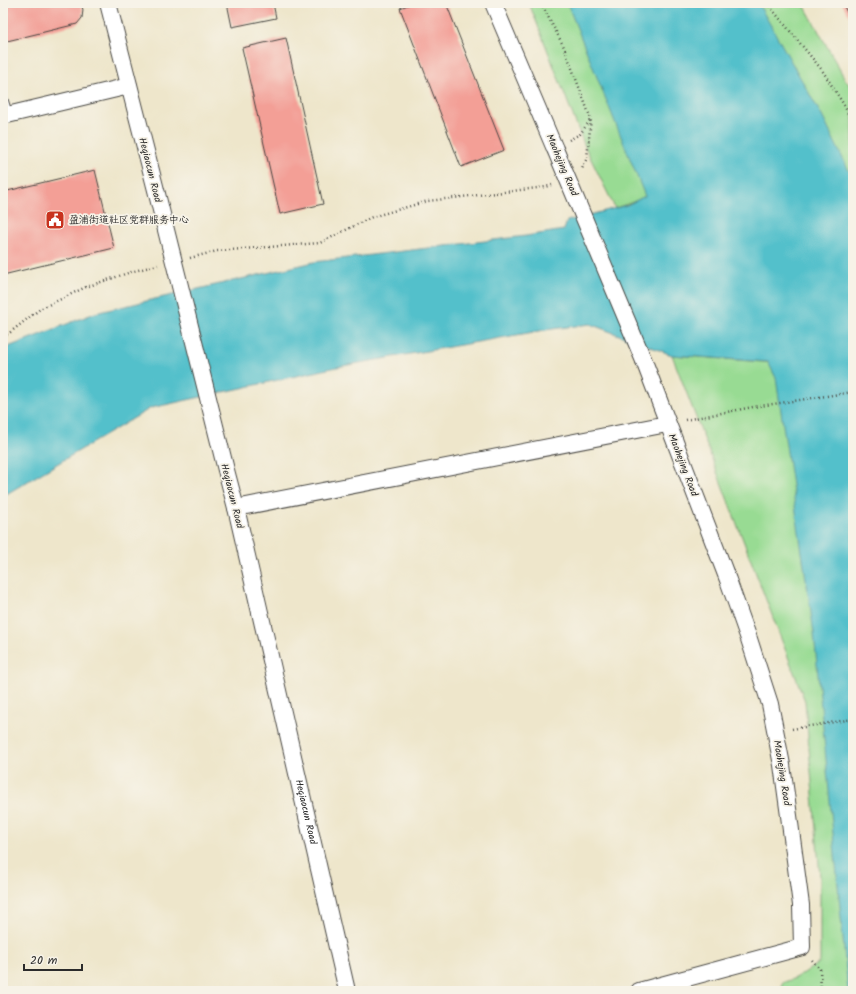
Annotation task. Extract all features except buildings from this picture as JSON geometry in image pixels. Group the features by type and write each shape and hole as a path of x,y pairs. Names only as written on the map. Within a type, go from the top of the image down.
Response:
{"street":[{"name":"Heqiaocun Road","path":"108,3 236,508 347,991"},
{"name":"Maohejing Road","path":"493,3 644,361 728,580 749,639 770,704 782,765 801,905 802,947"},
{"path":"5,115 129,86"},
{"path":"236,508 667,424"},
{"path":"639,991 802,947"}],"lane":[{"path":"3,98 5,115"}],"path":[{"path":"542,3 564,47 591,119 587,158 579,174"},
{"path":"767,3 822,70 844,105 853,124"},
{"path":"555,149 580,134 591,119"},
{"path":"187,258 218,251 320,242 372,217 428,201 546,187 553,184"},
{"path":"3,336 8,334 40,309 86,287 134,271 164,264"},
{"path":"667,424 753,407 853,392"},
{"path":"775,731 853,719"},
{"path":"802,947 820,969 821,991"}],"green space":[{"path":"529,3 803,3 845,79 853,90 853,172 849,171 657,194 615,208 586,149"},
{"path":"672,355 853,369 853,991 782,991 782,983 798,977 820,962 820,877 805,701"}],"water":[{"path":"567,3 758,3 822,116 849,171 853,172 853,991 848,991 814,633 776,378 768,362 672,355 590,324 545,330 337,367 151,408 3,496 3,349 95,313 314,262 564,230 567,221 627,205 645,196"}],"place":[{"name":"盈浦街道社区党群服务中心","path":"55,220"}]}
